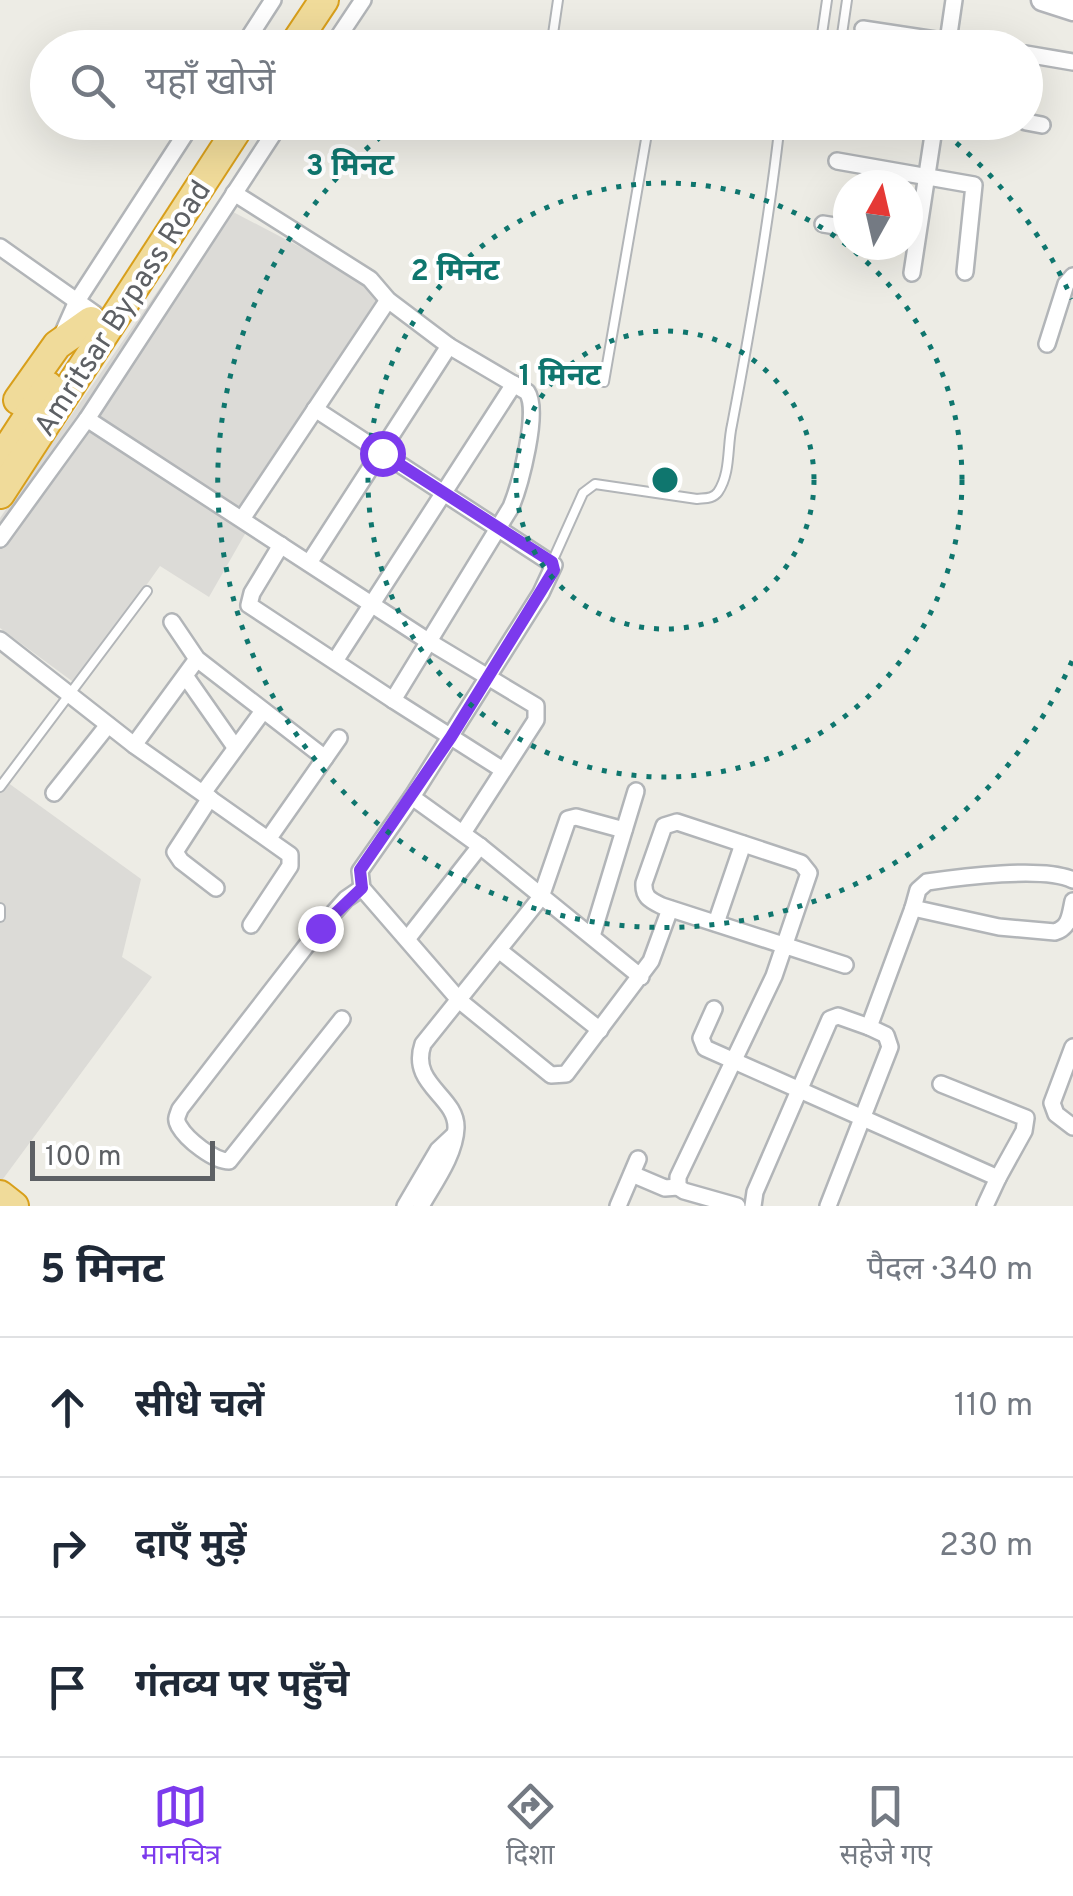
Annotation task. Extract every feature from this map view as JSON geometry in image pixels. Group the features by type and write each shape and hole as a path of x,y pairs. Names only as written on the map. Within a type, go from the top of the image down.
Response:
{"highway":[{"path":"282,30 302,0"},
{"path":"304,30 324,0"},
{"name":"Amritsar Bypass Road","path":"0,426 57,345 88,312 207,140"},
{"name":"Amritsar Bypass Road","path":"0,494 230,140"},
{"path":"0,460 88,312"},
{"path":"0,1196 14,1206"}],"street":[{"path":"254,30 273,0"},
{"path":"343,30 363,0"},
{"path":"949,30 954,0"},
{"path":"1049,1 1073,10"},
{"path":"863,28 874,30"},
{"path":"1043,57 1073,62"},
{"path":"0,247 88,312 183,140"},
{"path":"0,539 87,420 269,140"},
{"path":"923,194 932,140"},
{"path":"837,161 974,184 965,272"},
{"path":"234,193 370,279 388,300 449,346 528,392 533,404 517,492 500,528 393,700"},
{"path":"823,224 833,226"},
{"path":"912,260 912,273"},
{"path":"1047,344 1066,284 1073,276"},
{"path":"242,519 388,300"},
{"path":"309,563 449,346"},
{"path":"336,661 514,384"},
{"path":"316,409 552,562 552,574 488,678 360,870 362,888 460,1000 558,1077 566,1074 641,977 670,909"},
{"path":"87,420 538,710 536,720 462,833"},
{"path":"281,546 252,593 250,605 504,770"},
{"path":"172,622 197,659 325,758"},
{"path":"0,640 108,725 290,855 292,860 251,924"},
{"path":"134,744 197,659"},
{"path":"186,677 236,746"},
{"path":"216,888 180,861 176,852 236,746 262,711"},
{"path":"54,793 108,725"},
{"path":"269,838 339,738"},
{"path":"592,936 636,791"},
{"path":"412,797 480,846 641,977"},
{"path":"421,1206 450,1153 454,1135 453,1114 425,1078 420,1054 423,1044 541,896 568,819 576,817 624,830"},
{"path":"678,1188 678,1177 786,945 808,878 806,867 677,822 666,823 644,882 643,892 650,900 670,909 786,945 845,965"},
{"path":"716,923 743,844"},
{"path":"408,938 480,846"},
{"path":"869,1027 918,890 927,882 1015,874 1073,880"},
{"path":"342,1019 229,1161 217,1160 180,1129 180,1110 320,928 362,888"},
{"path":"913,908 998,927 1055,932 1064,930 1068,924 1073,900"},
{"path":"500,951 600,1030"},
{"path":"714,1009 701,1044 798,1092 998,1178"},
{"path":"752,1206 830,1019 838,1016 886,1035 890,1047 828,1206"},
{"path":"1073,1047 1052,1103 1056,1114 1073,1127"},
{"path":"941,1084 1026,1118 1024,1131 986,1206"},
{"path":"405,1206 438,1150 454,1135"},
{"path":"618,1206 635,1167 665,1188 678,1188 737,1206"}],"lane":[{"path":"554,30 558,0"},
{"path":"823,30 827,0"},
{"path":"843,30 847,0"},
{"path":"604,382 646,140"},
{"path":"552,562 584,493 595,484 697,499 712,498 718,492 728,460 769,228 778,140"},
{"path":"0,787 147,591"},
{"path":"0,908 0,917"}],"shaded area":[{"path":"218,204 384,291 209,597 160,566 76,684 0,628 0,518"},
{"path":"0,777 141,879 122,957 152,977 0,1183"}],"route":[{"path":"320,928 346,899 362,888 360,870 451,737 554,570 552,562 382,453"}]}
